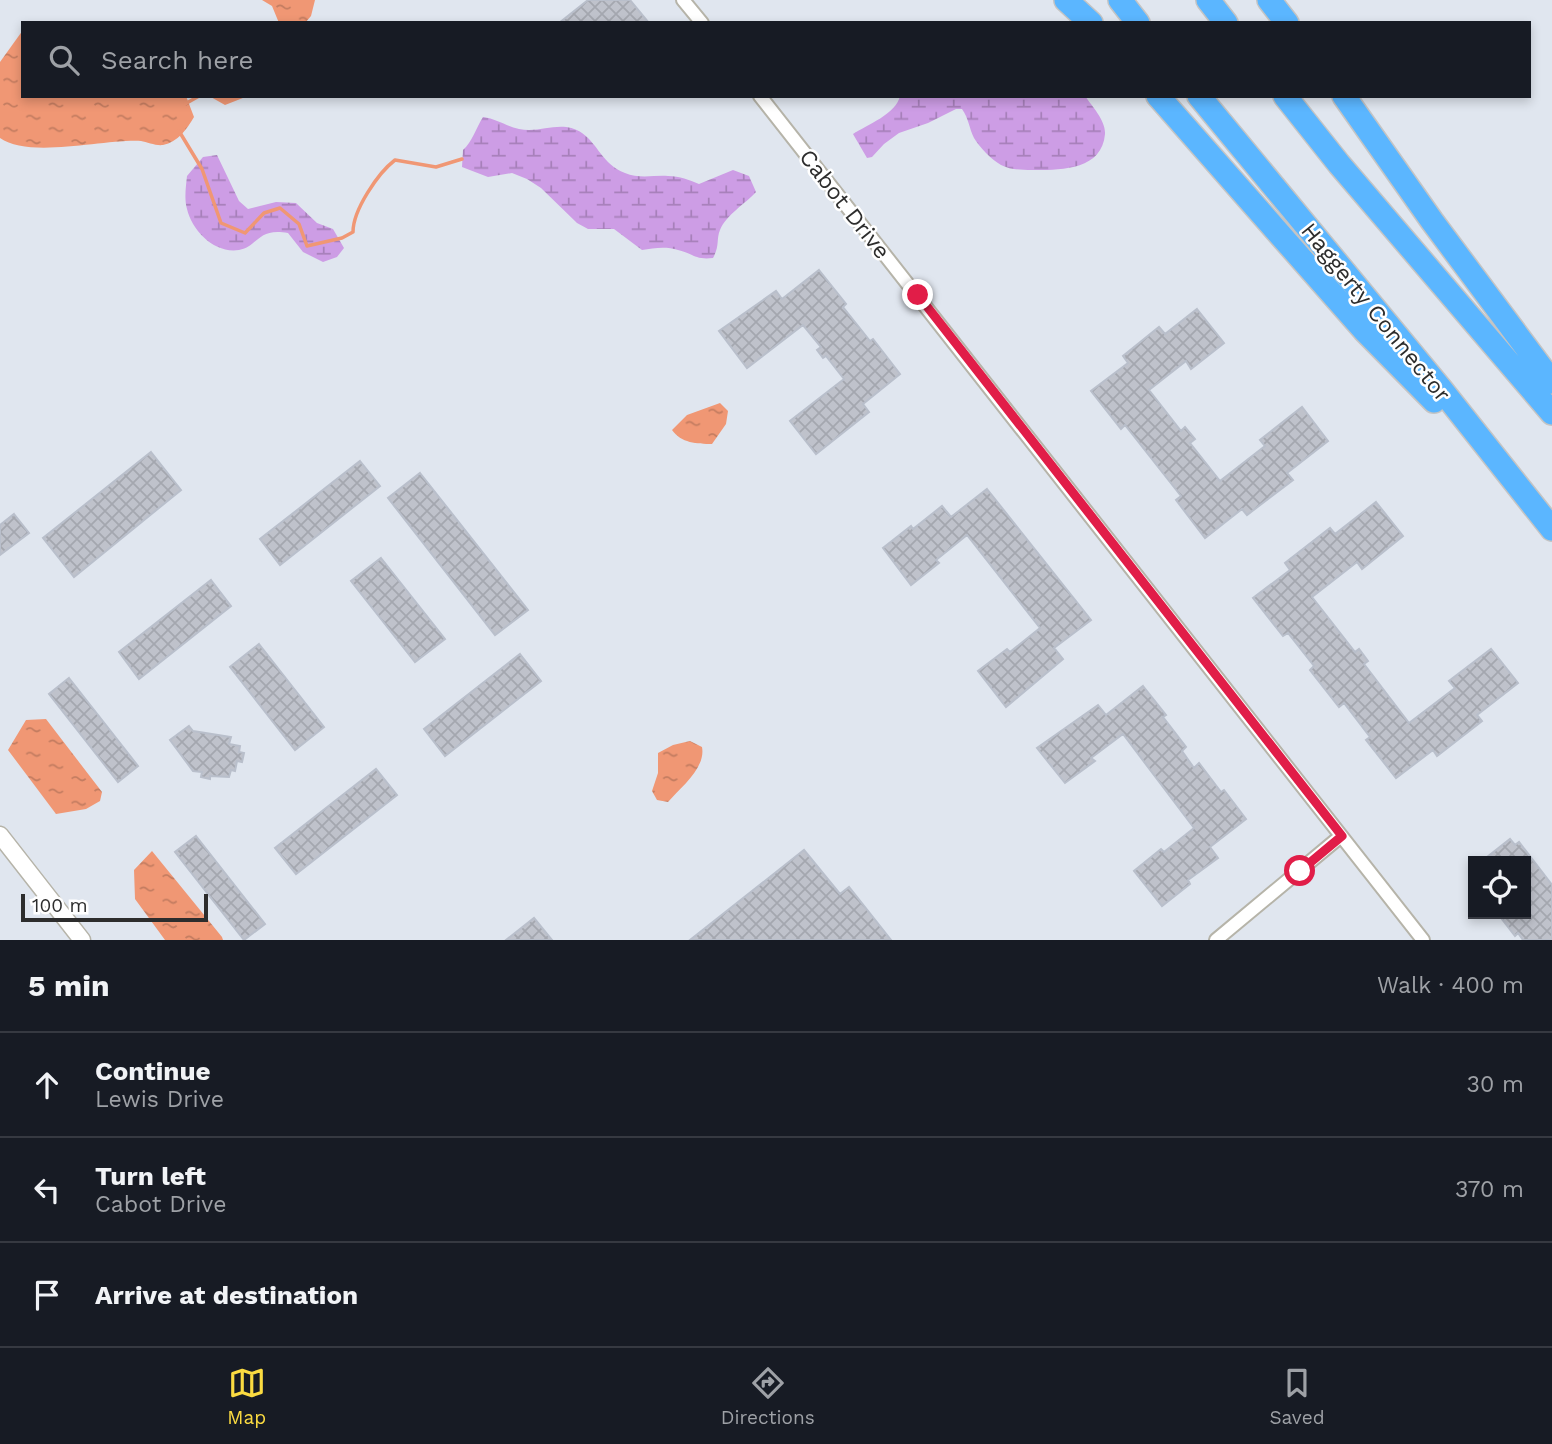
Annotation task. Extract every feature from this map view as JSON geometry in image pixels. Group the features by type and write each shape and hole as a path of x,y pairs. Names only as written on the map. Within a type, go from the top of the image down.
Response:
{"highway":[{"path":"1066,0 1090,21"},
{"path":"1075,0 1091,21"},
{"path":"1120,0 1136,21"},
{"path":"1208,0 1224,21"},
{"path":"1269,0 1285,21"},
{"path":"1282,0 1295,21"},
{"path":"1160,98 1364,330 1503,470"},
{"name":"Haggerty Connector","path":"1201,98 1441,389 1552,529"},
{"path":"1287,98 1347,174 1552,413"},
{"path":"1345,98 1432,221 1552,382"}],"street":[{"path":"683,0 700,21"},
{"name":"Cabot Drive","path":"762,98 1423,940"},
{"path":"0,835 82,940"},
{"path":"1216,940 1342,836"}],"green space":[{"path":"899,98 1086,98 1101,119 1105,134 1096,155 1078,166 1054,170 1012,169 993,160 974,138 962,109 956,109 899,133 872,157 867,158 853,134 887,114"},
{"path":"483,117 519,129 574,129 582,133 617,169 630,175 684,178 699,184 733,170 749,176 756,192 723,225 713,258 698,257 669,248 642,250 614,229 588,229 577,223 541,188 527,179 512,173 488,177 462,167 463,150"},
{"path":"217,155 239,201 248,209 276,202 296,203 317,223 333,229 344,248 337,257 323,262 303,252 288,233 278,232 264,235 239,250 213,245 194,225 185,197 187,176 203,157"}],"water":[{"path":"262,0 315,0 311,16 307,21 278,21 272,6"},
{"path":"21,33 21,98 187,98 194,117 178,138 163,145 141,141 48,148 13,144 0,138 0,62"},
{"path":"213,98 243,98 225,105"},
{"path":"720,403 728,411 726,424 712,444 685,440 672,430 687,415"},
{"path":"46,719 102,792 100,801 86,809 56,814 8,750 26,720"},
{"path":"690,741 702,747 696,770 668,802 657,800 652,791 658,773 658,753 673,745"},
{"path":"152,851 223,940 165,940 135,899 134,870"}],"building":[{"path":"588,0 630,0 647,21 562,21"},
{"path":"819,270 846,304 843,307 870,341 873,339 900,374 863,404 869,412 816,454 790,421 844,379 826,356 823,358 817,350 821,347 803,325 747,368 719,331 776,291 782,299"},
{"path":"1197,309 1224,343 1191,369 1186,361 1149,390 1181,431 1185,427 1195,439 1190,443 1220,481 1265,446 1260,440 1302,407 1328,441 1287,473 1293,480 1247,515 1242,509 1205,538 1176,500 1181,496 1125,425 1121,429 1091,391 1128,363 1123,356 1159,327 1165,334"},
{"path":"151,452 181,490 74,577 43,538"},
{"path":"360,461 380,486 280,565 260,539"},
{"path":"420,473 528,610 495,635 388,498"},
{"path":"987,489 1091,620 1054,648 1063,659 1006,707 978,671 1007,649 1010,652 1040,628 967,535 936,560 939,563 911,585 883,548 942,506 951,517"},
{"path":"1376,502 1403,536 1362,569 1357,562 1312,597 1355,652 1359,649 1368,661 1364,664 1409,723 1455,688 1449,681 1491,649 1518,683 1477,715 1482,721 1437,756 1433,750 1396,778 1366,740 1370,737 1344,703 1339,707 1310,670 1314,666 1288,633 1283,636 1253,598 1290,570 1285,563 1330,528 1335,534"},
{"path":"14,514 29,533 0,555 0,525"},
{"path":"381,558 445,639 415,662 351,581"},
{"path":"211,580 231,606 139,679 119,652"},
{"path":"259,644 324,727 295,750 230,667"},
{"path":"520,654 541,681 445,756 424,729"},
{"path":"69,678 138,766 118,782 49,694"},
{"path":"1143,686 1186,747 1182,751 1194,768 1199,763 1246,819 1210,847 1218,858 1188,880 1190,884 1162,906 1134,871 1161,849 1164,852 1194,828 1123,734 1091,758 1095,761 1065,783 1037,748 1098,705 1106,715"},
{"path":"189,726 193,731 231,737 229,744 240,746 239,752 244,753 242,762 237,761 235,771 231,770 229,777 210,776 210,779 201,777 202,772 193,771 170,740"},
{"path":"376,769 397,795 296,874 275,848"},
{"path":"196,836 265,924 244,940 175,852"},
{"path":"1510,839 1515,845 1519,842 1530,856 1488,856"},
{"path":"804,850 840,894 849,887 891,940 690,940"},
{"path":"1531,858 1552,885 1552,940 1523,940 1518,933 1515,936 1502,919 1531,919"},
{"path":"534,918 552,940 506,940"}],"waterway":[{"path":"185,104 196,98"},
{"path":"179,131 202,169 221,223 245,233 264,213 280,208 299,224 307,246 342,238 353,232 357,213 368,193 395,160 436,167 462,159"}],"route":[{"path":"918,295 1342,836 1300,871"}]}
